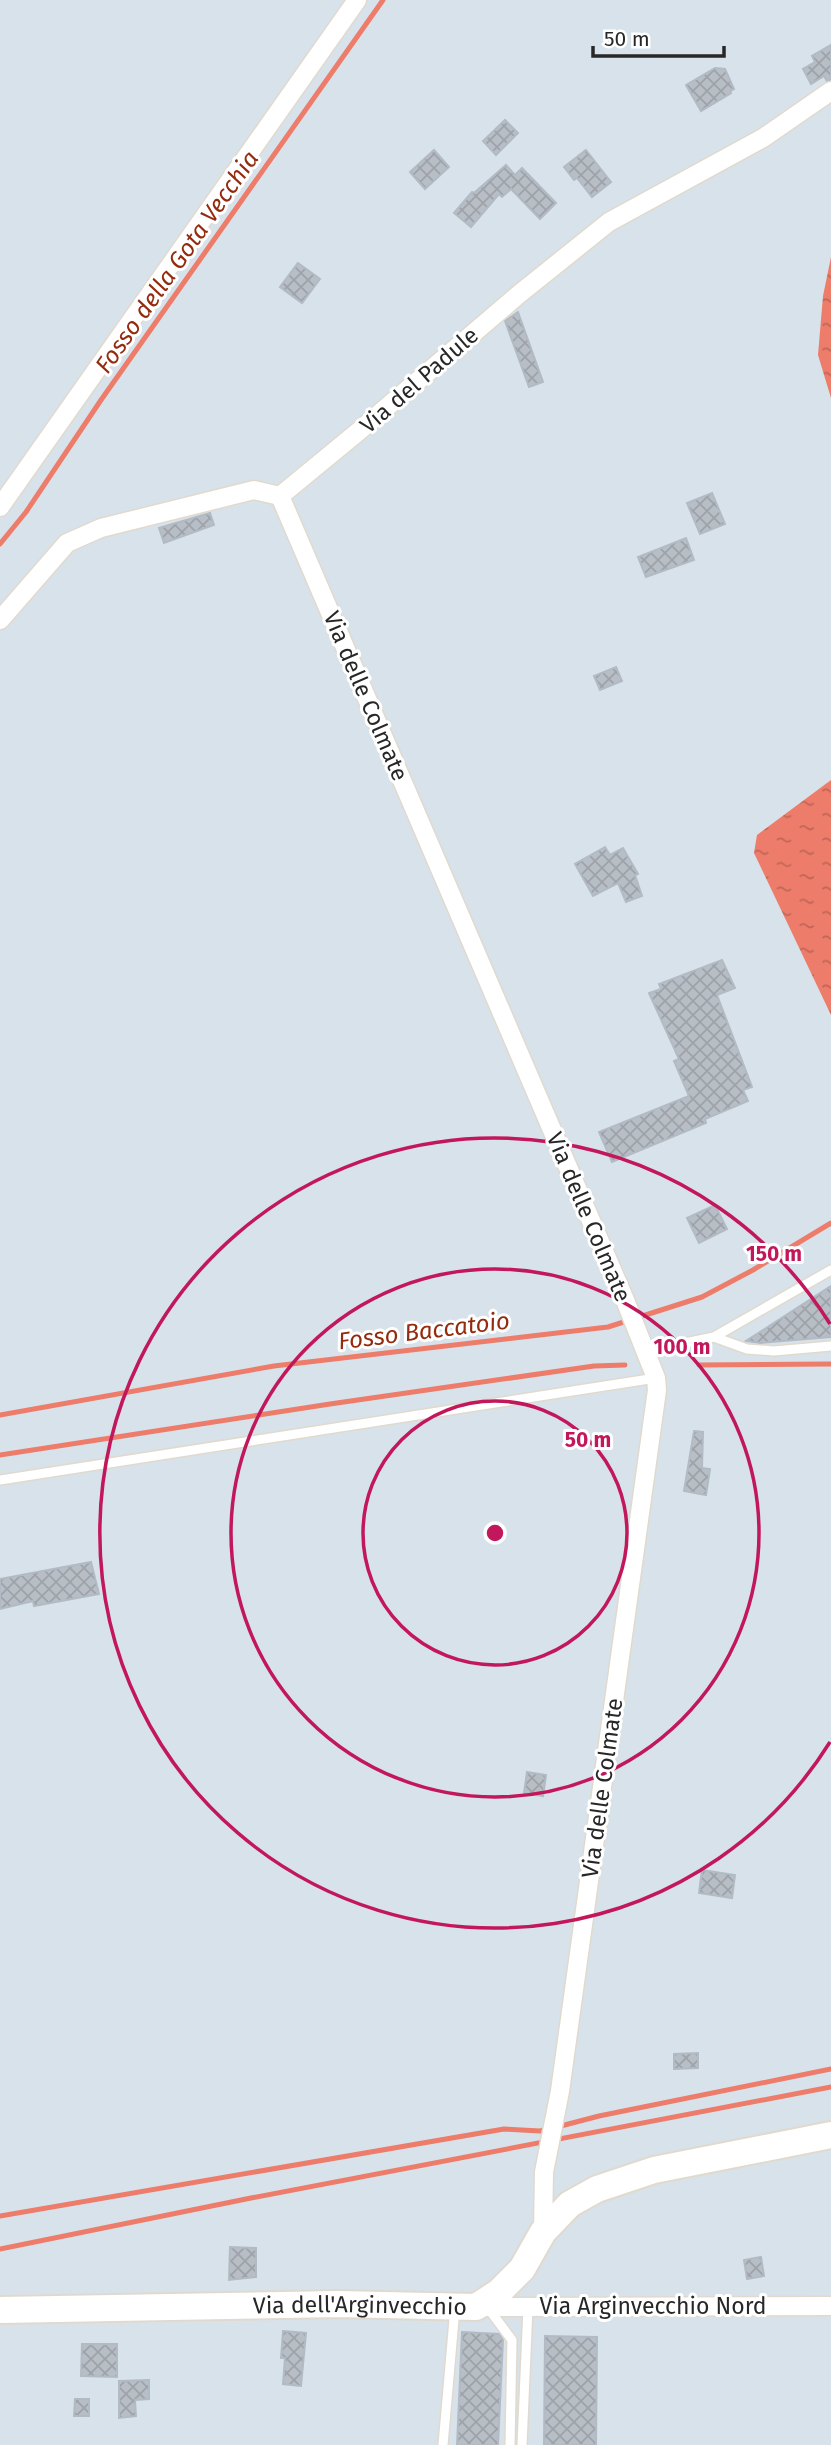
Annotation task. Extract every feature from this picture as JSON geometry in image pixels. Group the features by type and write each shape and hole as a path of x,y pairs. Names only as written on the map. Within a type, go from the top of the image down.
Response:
{"main road":[{"name":"Via dell'Arginvecchio","path":"0,2310 338,2304 472,2307 499,2292 522,2269 543,2232 570,2204 597,2189 654,2170 831,2135"}],"street":[{"path":"0,507 357,0"},
{"name":"Via del Padule","path":"280,496 518,295 609,222 762,138 831,92"},
{"path":"0,620 67,543 101,528 254,490 280,496"},
{"name":"Via delle Colmate","path":"280,496 656,1378 657,1390 560,2091 544,2172 543,2232"},
{"name":"Via Arginvecchio Nord","path":"472,2307 831,2306"}],"lane":[{"path":"646,1351 714,1337 831,1270"},
{"path":"714,1337 747,1349 774,1351 831,1346"},
{"path":"0,1480 656,1378"},
{"path":"443,2445 472,2307 512,2340 510,2445"},
{"path":"522,2445 528,2307"}],"water":[{"path":"831,257 831,398 818,355 823,296"},
{"path":"831,780 831,1015 754,853 757,835"}],"building":[{"path":"831,45 831,80 827,81 824,76 811,84 803,69 815,62 812,56"},
{"path":"715,68 725,69 734,89 701,111 686,85"},
{"path":"505,120 518,133 496,155 483,141"},
{"path":"434,150 449,167 425,189 410,172"},
{"path":"586,150 611,182 592,197 564,167"},
{"path":"506,165 515,175 522,168 556,203 540,219 511,189 502,197 499,194 471,227 454,213 472,192"},
{"path":"298,263 320,279 302,303 280,287"},
{"path":"518,312 543,382 529,387 505,321"},
{"path":"712,493 725,524 700,534 687,503"},
{"path":"210,513 214,525 164,543 159,528"},
{"path":"686,538 694,560 646,577 638,557"},
{"path":"616,667 622,681 600,690 594,676"},
{"path":"605,847 610,855 623,848 638,874 635,875 642,896 626,902 618,883 593,896 575,864"},
{"path":"722,960 735,988 717,995 752,1087 743,1090 748,1101 705,1119 706,1123 612,1162 599,1132 689,1096 674,1061 679,1059 649,993 661,989 659,984"},
{"path":"715,1205 727,1229 699,1243 687,1218"},
{"path":"831,1286 831,1337 760,1343 746,1341"},
{"path":"694,1431 703,1432 702,1468 710,1469 706,1495 684,1491"},
{"path":"91,1562 99,1594 34,1606 33,1601 0,1609 0,1579"},
{"path":"527,1772 546,1775 543,1796 524,1793"},
{"path":"702,1870 735,1875 732,1898 699,1893"},
{"path":"698,2053 698,2068 674,2069 674,2054"},
{"path":"230,2247 256,2248 256,2277 229,2280"},
{"path":"761,2257 764,2276 747,2279 744,2260"},
{"path":"283,2331 306,2333 301,2386 283,2384"},
{"path":"462,2332 499,2334 503,2340 498,2445 457,2445"},
{"path":"545,2336 597,2337 596,2445 544,2445"},
{"path":"82,2344 117,2344 117,2377 81,2376"},
{"path":"149,2380 149,2399 135,2400 136,2416 119,2418 119,2381"},
{"path":"75,2399 89,2399 89,2416 74,2416"}],"waterway":[{"name":"Fosso della Gota Vecchia","path":"0,544 26,512 101,400 383,0"},
{"name":"Fosso Baccatoio","path":"0,1415 274,1366 608,1327 702,1297 831,1223"},
{"path":"699,1365 831,1364"},
{"path":"0,1455 330,1404 594,1366 625,1365"},
{"path":"557,2127 831,2069"},
{"path":"0,2249 831,2087"},
{"path":"0,2216 504,2129 547,2129"}]}
